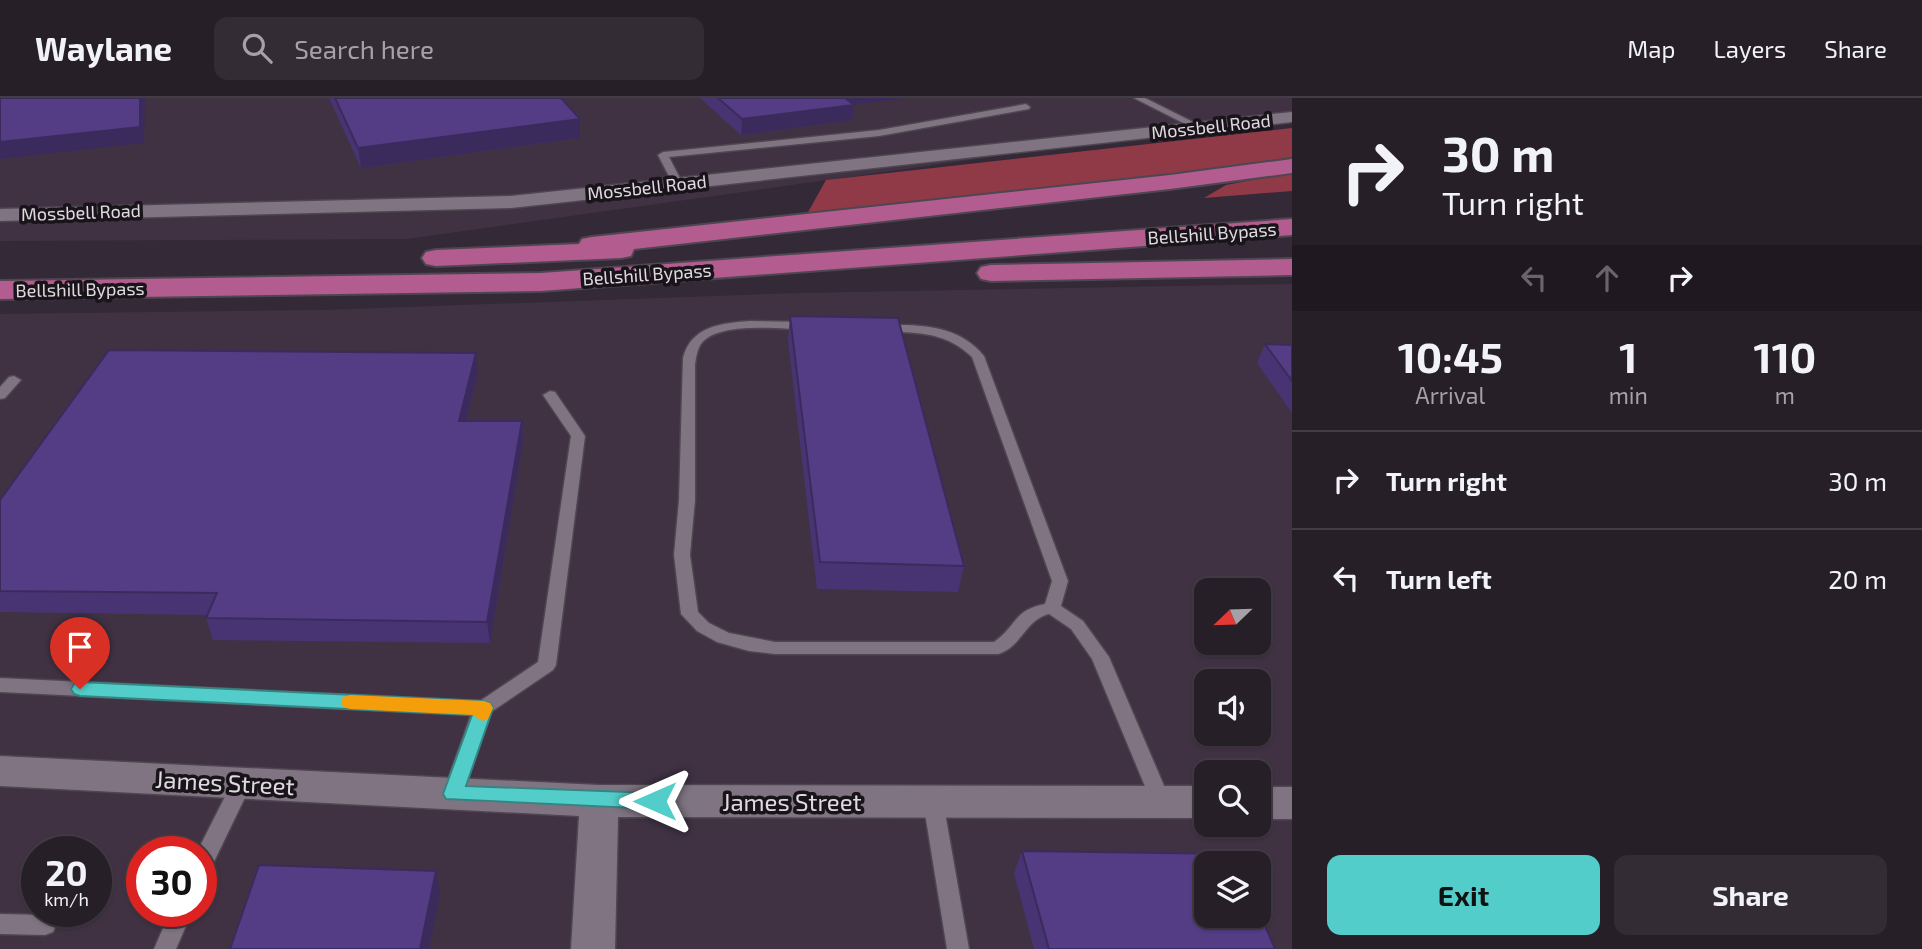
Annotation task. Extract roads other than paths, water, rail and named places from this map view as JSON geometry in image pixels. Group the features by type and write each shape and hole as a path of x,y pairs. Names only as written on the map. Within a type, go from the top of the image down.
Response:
{"highway":[{"path":"492,256 1157,184 1292,166"},
{"name":"Bellshill Bypass","path":"0,270 208,266 832,242 1188,217 1292,206"},
{"name":"Bellshill Bypass","path":"0,290 541,282 1292,227"},
{"path":"541,282 1292,267"}],"street":[{"name":"Mossbell Road","path":"0,215 511,202 1292,117"},
{"name":"James Street","path":"0,771 599,801 1194,803"},
{"path":"593,949 599,801"},
{"path":"1271,803 1292,803"}],"lane":[{"path":"1138,98 1198,127"},
{"path":"678,184 663,155 879,132 1026,107"},
{"path":"825,326 743,326 718,329 701,337 692,347 688,365 687,500 682,555 690,614 703,627 749,645 809,650 929,646 998,648 1011,639 1021,623 1033,612 1052,608 1077,625 1100,657 1161,802"},
{"path":"861,327 942,331 968,344 978,356 1060,581 1052,608"},
{"path":"0,395 14,380"},
{"path":"453,794 484,708 547,665 578,436 550,394"},
{"path":"0,685 484,708"},
{"path":"216,836 242,783"},
{"path":"933,802 958,949"},
{"path":"0,924 21,924"},
{"path":"164,949 174,927"}]}
